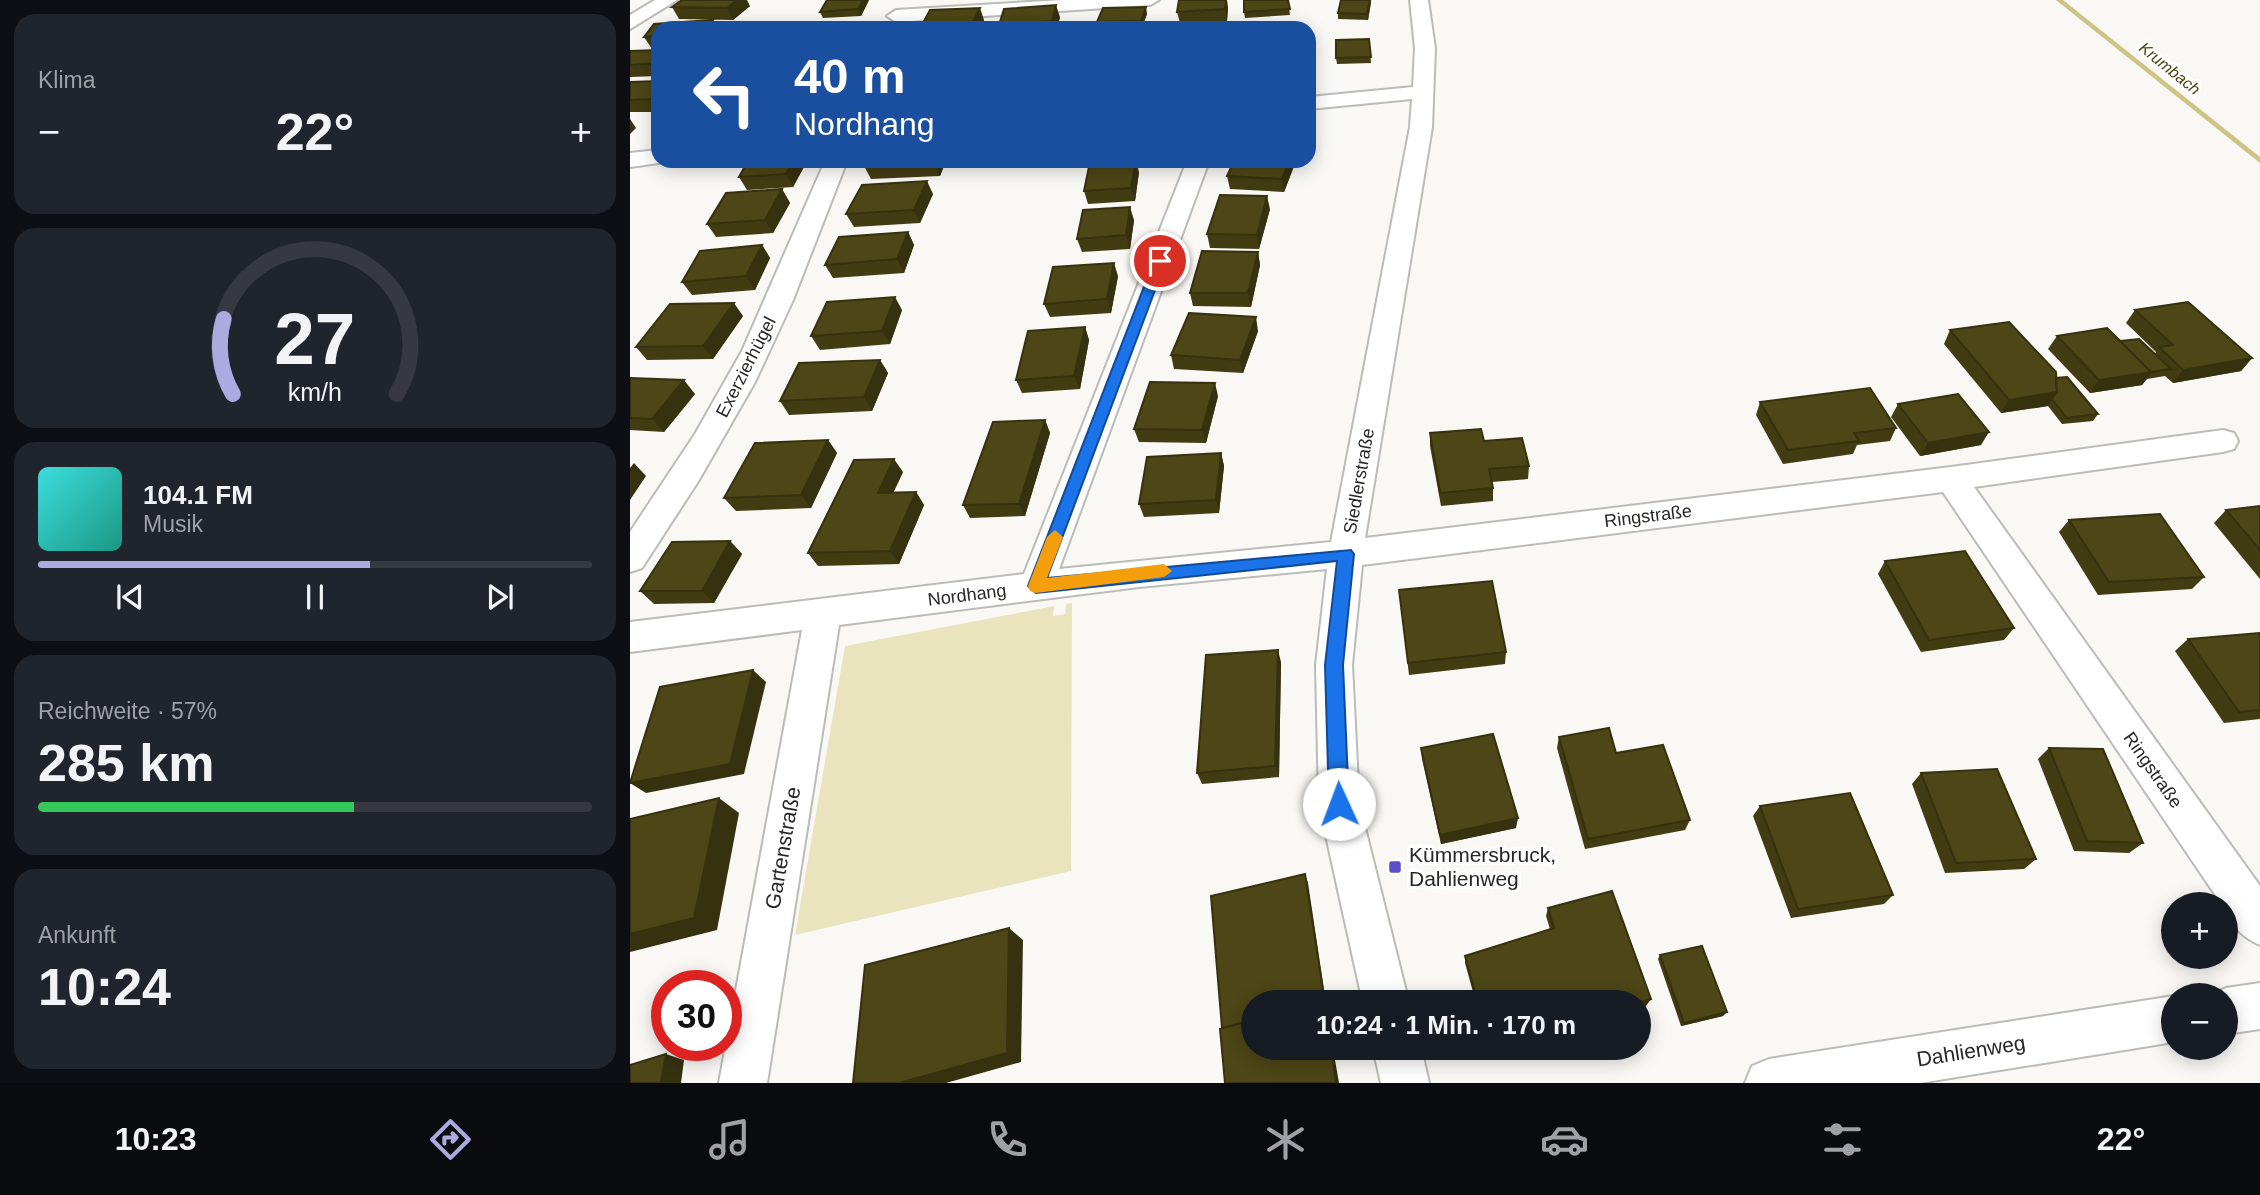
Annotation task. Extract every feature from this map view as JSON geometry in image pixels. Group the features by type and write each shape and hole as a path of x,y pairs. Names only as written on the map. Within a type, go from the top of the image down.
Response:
{"street":[{"path":"630,23 668,0"},
{"path":"897,15 1150,0"},
{"name":"Siedlerstraße","path":"1383,990 1339,804 1334,665 1346,554 1422,127 1425,48 1419,0"},
{"path":"630,12 650,10"},
{"path":"1316,102 1424,92"},
{"path":"630,160 651,158"},
{"name":"Exerzierhügel","path":"630,559 681,484 729,403 771,320 833,168"},
{"path":"1036,586 1195,168"},
{"name":"Ringstraße","path":"1346,554 1951,479 2223,441"},
{"name":"Ringstraße","path":"1951,479 2260,923"},
{"name":"Nordhang","path":"630,637 1036,586 1346,554"},
{"name":"Gartenstraße","path":"743,1083 823,613"},
{"path":"2238,1009 2260,1006"},
{"name":"Dahlienweg","path":"1769,1083 2161,1021"},
{"path":"1400,1060 1405,1083"}],"shaded area":[{"path":"1072,603 1071,871 795,935 845,646 1054,606 1053,616 1065,614 1066,604"}],"building":[{"path":"682,0 737,0 727,8 672,7"},
{"path":"827,0 863,0 858,9 820,12"},
{"path":"1179,0 1226,0 1225,9 1177,12"},
{"path":"1244,0 1288,0 1290,9 1244,12"},
{"path":"1341,0 1370,0 1367,14 1338,13"},
{"path":"1056,5 1052,21 1000,21 1004,9"},
{"path":"1146,7 1141,21 1097,21 1103,8"},
{"path":"980,8 973,21 924,21 930,10"},
{"path":"1369,39 1371,57 1336,58 1336,40"},
{"path":"651,50 651,64 630,65 630,51"},
{"path":"651,81 651,99 630,100 630,82"},
{"path":"744,168 789,168 786,174 739,177"},
{"path":"1089,168 1135,168 1131,188 1084,191"},
{"path":"1231,168 1286,168 1282,179 1227,176"},
{"path":"927,181 914,210 846,214 862,185"},
{"path":"782,189 765,220 707,224 726,193"},
{"path":"1220,195 1267,196 1257,235 1207,234"},
{"path":"1130,207 1126,235 1077,239 1083,210"},
{"path":"908,232 897,259 825,265 839,237"},
{"path":"762,245 746,276 682,282 700,251"},
{"path":"1202,251 1258,252 1248,293 1190,293"},
{"path":"1114,263 1107,299 1044,304 1053,267"},
{"path":"895,297 882,331 811,336 827,302"},
{"path":"2188,302 2252,358 2183,370 2159,347 2173,345 2135,310"},
{"path":"734,303 703,346 636,347 670,304"},
{"path":"1189,313 1256,317 1240,360 1171,355"},
{"path":"2009,322 2056,372 2057,392 2009,400 1950,330"},
{"path":"1085,327 1074,376 1016,380 1028,331"},
{"path":"2107,328 2152,372 2099,380 2057,336"},
{"path":"2139,339 2171,369 2151,372 2120,341"},
{"path":"880,360 864,397 780,401 799,363"},
{"path":"2067,377 2098,414 2067,418 2052,399 2057,392 2056,378"},
{"path":"630,378 684,380 652,419 630,418"},
{"path":"1150,382 1215,383 1202,430 1134,429"},
{"path":"1870,388 1896,428 1854,433 1859,441 1788,450 1760,402"},
{"path":"1958,394 1989,432 1928,443 1898,404"},
{"path":"1045,420 1019,504 963,505 993,422"},
{"path":"1481,429 1484,441 1522,438 1529,466 1489,469 1493,488 1440,493 1430,433"},
{"path":"828,440 801,495 724,498 755,443"},
{"path":"1221,453 1216,500 1139,504 1147,457"},
{"path":"894,459 878,493 916,492 890,551 808,553 854,460"},
{"path":"2260,506 2260,550 2226,510"},
{"path":"2160,514 2204,577 2109,582 2069,520"},
{"path":"730,541 702,591 640,591 672,542"},
{"path":"1965,551 2014,628 1929,640 1885,561"},
{"path":"1492,581 1506,652 1408,663 1399,590"},
{"path":"2260,633 2260,710 2239,712 2188,639"},
{"path":"1278,650 1275,766 1197,773 1206,655"},
{"path":"753,670 730,764 630,783 660,687"},
{"path":"1609,728 1616,753 1663,745 1690,820 1588,839 1559,737"},
{"path":"1493,734 1518,818 1440,835 1421,748"},
{"path":"2049,748 2103,749 2143,843 2087,841"},
{"path":"1997,769 2036,859 1956,863 1921,773"},
{"path":"1850,793 1893,895 1798,909 1760,806"},
{"path":"719,798 694,918 630,934 630,819"},
{"path":"1305,874 1323,990 1241,990 1241,1023 1222,1028 1211,896"},
{"path":"1612,891 1648,990 1474,990 1465,956 1554,928 1548,908"},
{"path":"1009,928 1007,1053 899,1083 853,1083 865,965"},
{"path":"1702,946 1727,1012 1684,1023 1660,955"},
{"path":"1241,1023 1241,1060 1333,1060 1336,1083 1225,1083 1220,1029"},
{"path":"651,1059 651,1061 665,1061 661,1083 630,1083 630,1065"}],"waterway":[{"name":"Krumbach","path":"2059,0 2260,161"}],"slow traffic":[{"path":"1055,537 1036,586 1164,571"}],"place":[{"name":"Kümmersbruck, Dahlienweg","path":"1395,867"}],"route":[{"path":"1160,261 1036,586 1139,573 1346,554 1334,665 1339,804"}]}
